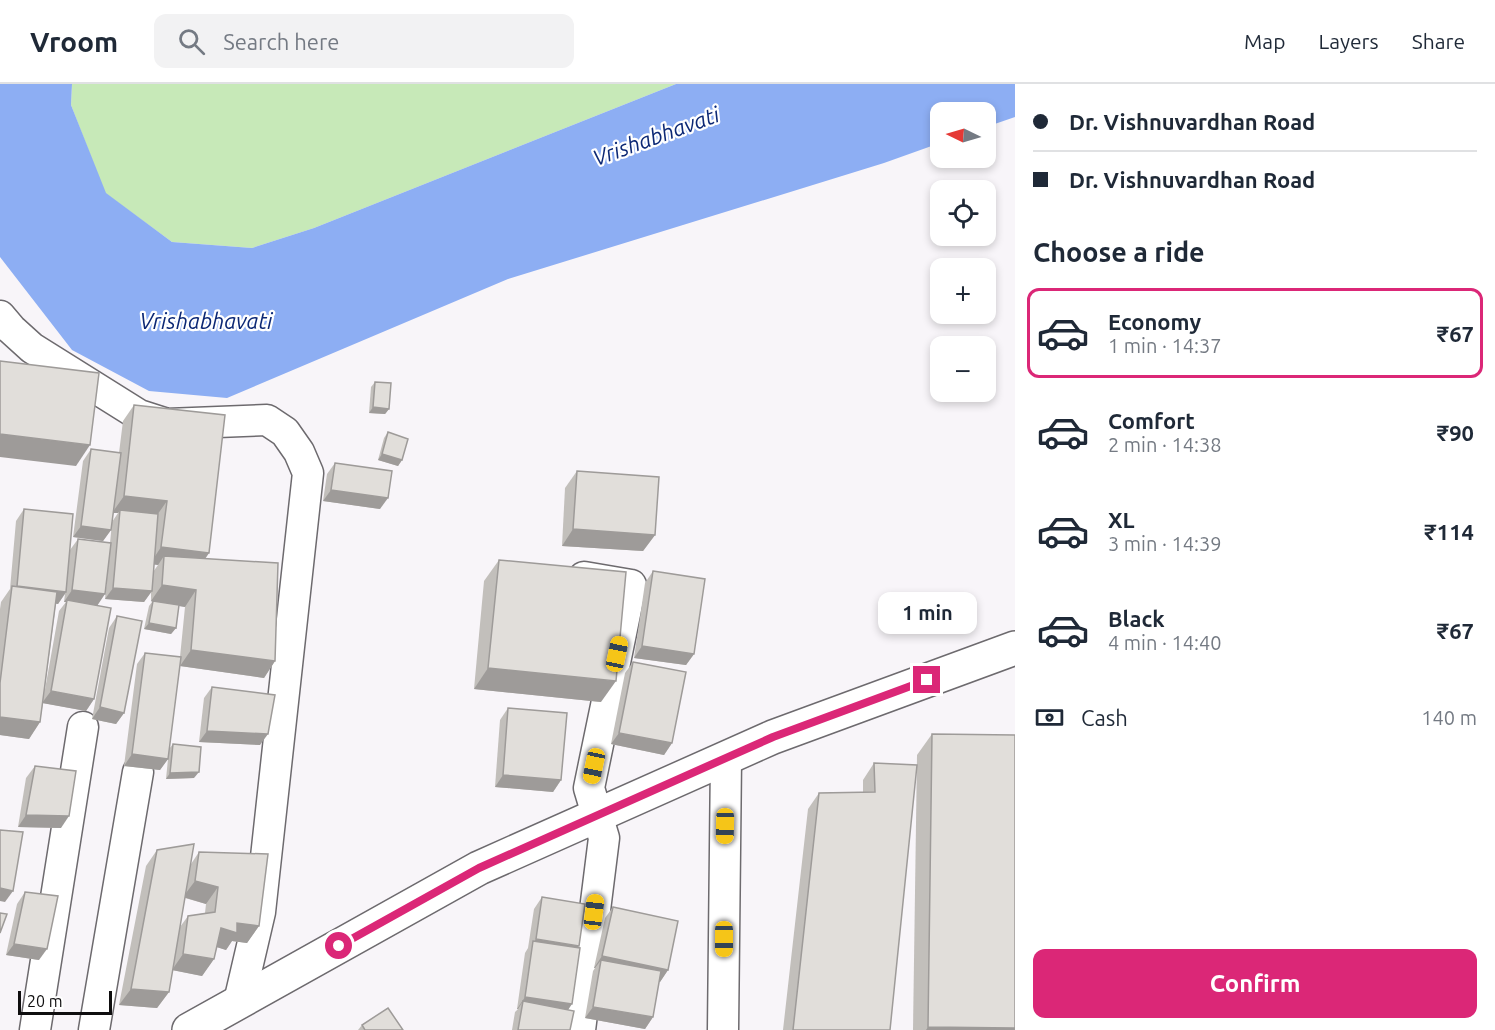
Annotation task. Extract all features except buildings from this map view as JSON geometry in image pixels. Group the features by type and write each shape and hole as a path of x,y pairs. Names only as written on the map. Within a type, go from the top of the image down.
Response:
{"main road":[{"path":"189,1030 479,868 773,737 1015,648"}],"street":[{"path":"0,316 32,348 139,415 167,424 267,420 285,432 299,452 308,473 260,912 239,1002"},
{"path":"569,574 631,585 590,788 604,838 580,1030"},
{"path":"35,1030 83,727"},
{"path":"723,1030 726,758"},
{"path":"94,1030 138,772"}],"green space":[{"path":"72,84 676,84 314,228 252,248 172,242 105,193 71,105"}],"water":[{"name":"Vrishabhavati","path":"0,84 72,84 71,105 106,193 172,242 252,248 314,228 676,84 1015,84 1015,117 996,124 996,102 930,102 930,147 884,163 508,279 227,398 149,391 72,350 0,257"}],"route":[{"path":"339,946 479,868 773,737 927,680"}]}
